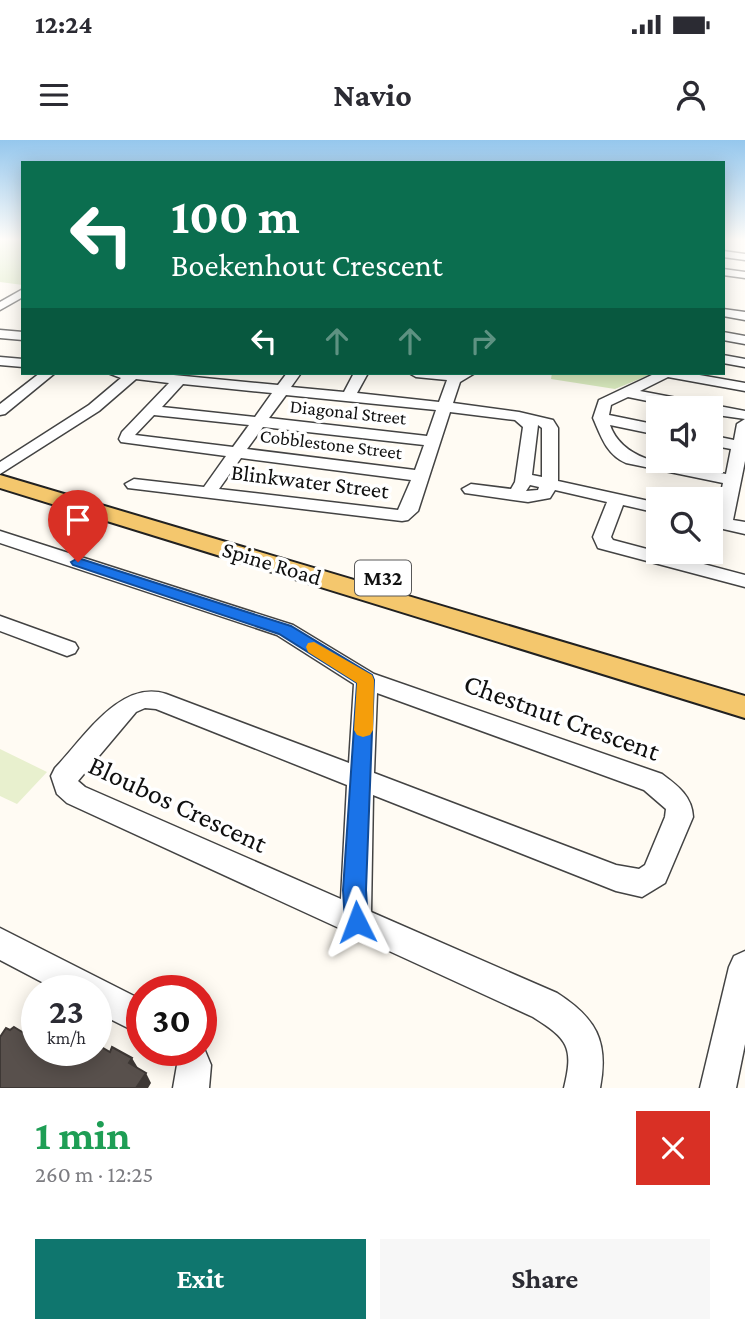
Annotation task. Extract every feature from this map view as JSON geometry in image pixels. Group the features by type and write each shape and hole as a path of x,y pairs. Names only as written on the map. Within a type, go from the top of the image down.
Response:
{"main road":[{"name":"Spine Road","path":"1,468 745,688"},
{"name":"Spine Road","path":"1,468 745,707"}],"street":[{"path":"8,286 21,289"},
{"path":"0,307 21,291"},
{"path":"725,313 745,316"},
{"path":"0,334 20,334"},
{"path":"725,336 745,340"},
{"path":"725,359 745,363"},
{"path":"0,361 21,363"},
{"path":"0,411 45,375"},
{"path":"1,468 94,408 128,375"},
{"path":"137,375 519,416 537,419 549,425 548,490 538,496 471,489"},
{"name":"Blinkwater Street","path":"208,493 292,375"},
{"path":"348,397 360,375"},
{"name":"Blinkwater Street","path":"134,484 398,517 409,511 445,408 463,375"},
{"path":"663,375 604,403 600,418 606,433 626,456 733,480"},
{"path":"677,375 745,387"},
{"path":"151,410 179,380"},
{"path":"624,392 646,396"},
{"path":"0,393 20,395"},
{"name":"Diagonal Street","path":"151,410 434,441"},
{"name":"Cobblestone Street","path":"151,410 127,435 127,439 422,476"},
{"path":"723,411 745,415"},
{"path":"511,493 520,488 523,478 531,426 519,416"},
{"path":"600,418 646,428"},
{"path":"723,506 743,447 745,424"},
{"path":"723,443 743,447"},
{"path":"523,478 646,505"},
{"path":"618,498 602,537 605,544 745,581"},
{"path":"723,522 745,528"},
{"name":"Chestnut Crescent","path":"0,537 285,630 366,680 653,782 672,796 679,807 679,817 655,874 642,883 631,882 361,779"},
{"path":"0,623 67,648"},
{"path":"366,680 355,890 357,922 545,1005 564,1017 578,1029 585,1044 588,1060 582,1088"},
{"name":"Bloubos Crescent","path":"357,922 76,795 64,782 71,767 128,706 149,699 158,700 361,779"},
{"path":"0,943 61,975"},
{"path":"718,1088 745,968"},
{"path":"191,1088 194,1066"}],"green space":[{"path":"552,375 649,375 615,389 551,379"},
{"path":"0,749 47,772 17,804 0,796"}],"building":[{"path":"14,1027 21,1031 21,1066 112,1066 112,1047 126,1055 126,1066 134,1066 146,1073 136,1088 0,1088 0,1037 6,1028 10,1030"}],"slow traffic":[{"path":"314,647 366,680 363,730"}],"route":[{"path":"78,562 285,630 366,680 355,890 357,922"}]}
